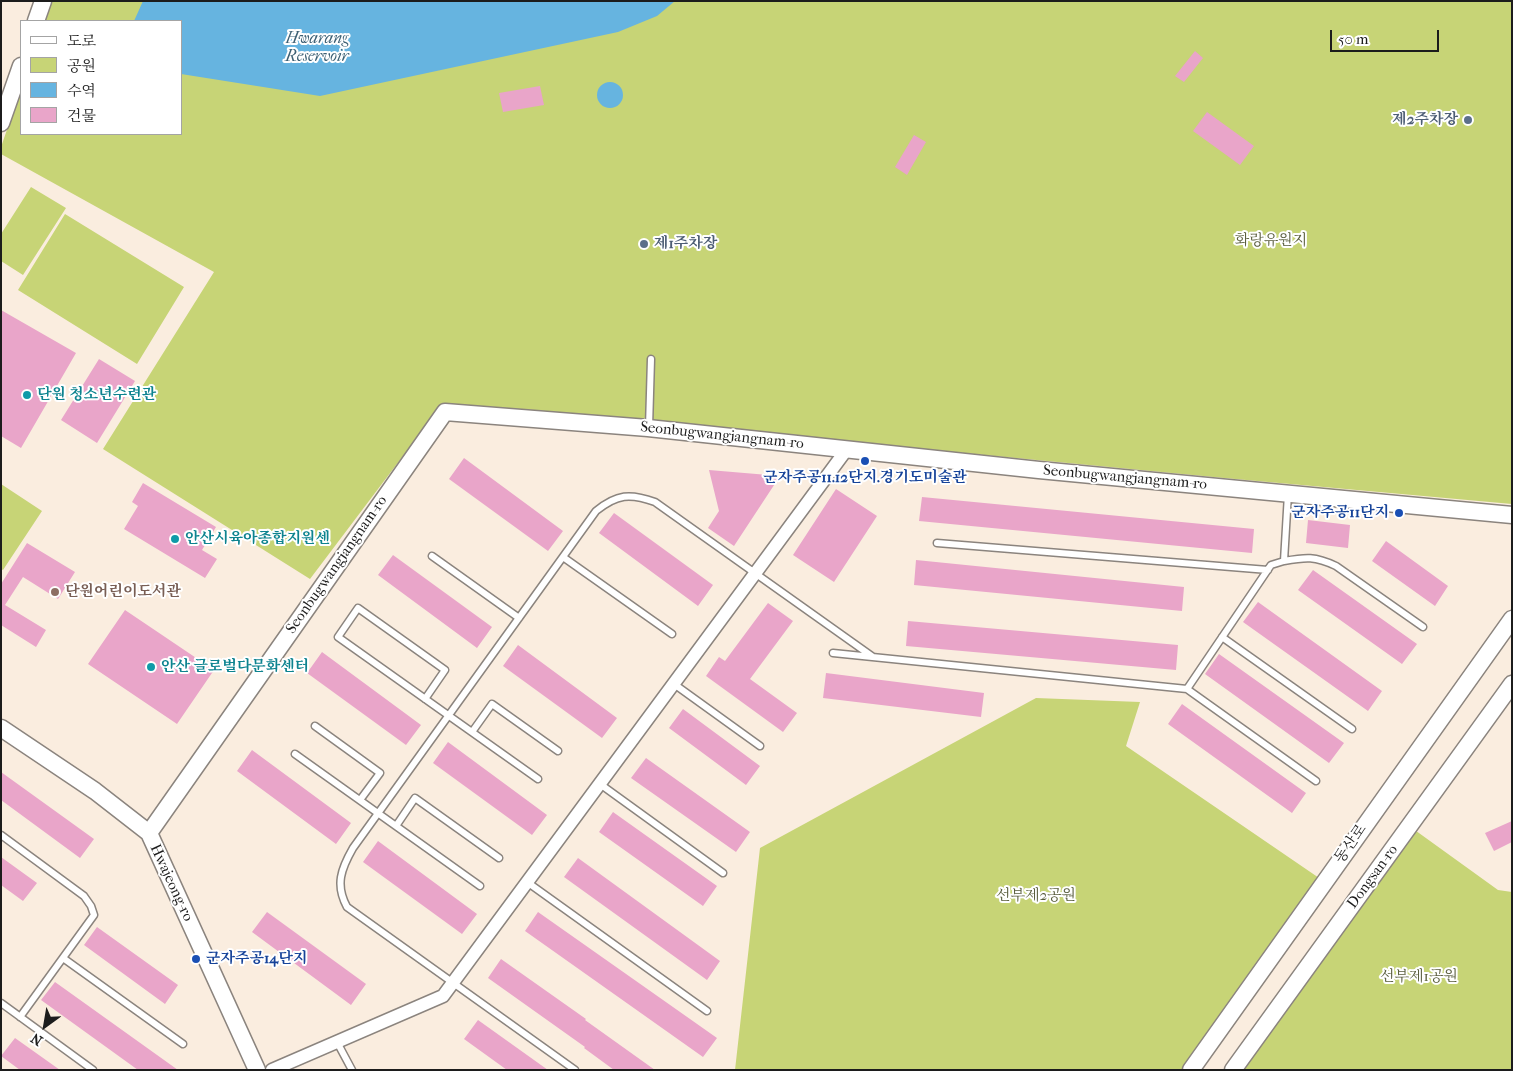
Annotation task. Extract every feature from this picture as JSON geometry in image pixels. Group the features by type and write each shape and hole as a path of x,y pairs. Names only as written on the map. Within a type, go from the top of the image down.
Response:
{"street":[{"path":"36,20 43,1"},
{"path":"1,123 20,69"},
{"name":"Seonbugwangjangnam-ro","path":"149,833 445,412 648,428 1288,494 1512,515"},
{"path":"272,1070 443,996 847,449"},
{"name":"동산로","path":"1191,1070 1512,619"},
{"name":"Dongsan-ro","path":"1233,1070 1512,684"},
{"name":"Hwajeong-ro","path":"1,728 95,791 149,833 257,1070"}],"lane":[{"path":"648,428 651,359"},
{"path":"1284,561 1288,494"},
{"path":"575,1070 347,907 341,897 341,874 353,848 448,715 596,511 615,498 626,496 640,497 655,502 873,657"},
{"path":"937,543 1268,570"},
{"path":"432,556 519,618"},
{"path":"563,557 672,634"},
{"path":"1187,688 1268,570 1272,565 1284,561 1304,557 1320,558 1336,566 1423,627"},
{"path":"425,698 445,670 358,608 338,637 538,779"},
{"path":"1222,637 1352,729"},
{"path":"833,653 1187,688 1316,780"},
{"path":"674,684 760,746"},
{"path":"472,732 492,704 558,750"},
{"path":"315,726 380,773 360,800"},
{"path":"295,754 480,886"},
{"path":"600,784 723,873"},
{"path":"396,826 415,798 500,858"},
{"path":"1,835 84,896 91,906 94,915 20,1017"},
{"path":"528,882 707,1011"},
{"path":"63,958 183,1044"},
{"path":"1,1003 93,1070"},
{"path":"337,1042 352,1070"}],"green space":[{"name":"화랑유원지","path":"52,1 1512,1 1512,504 443,403 310,579 103,449 214,272 1,154 1,147 20,92 20,135 182,135 182,20 45,20"},
{"path":"31,187 66,208 23,275 1,261 1,234"},
{"path":"65,214 184,287 137,364 18,290"},
{"path":"1,484 42,511 3,570 1,569"},
{"name":"선부제2공원","path":"1036,698 1140,702 1126,746 1322,880 1187,1070 735,1070 760,848"},
{"name":"선부제1공원","path":"1412,828 1498,890 1512,892 1512,1070 1240,1070"}],"water":[{"name":"Hwarang Reservoir","path":"143,1 675,1 657,16 618,32 320,96 182,74 182,20 134,20"},
{"path":"610,82 619,86 623,95 619,104 610,108 601,104 597,95 601,86"}],"building":[{"path":"1195,51 1203,58 1184,82 1175,76"},
{"path":"540,86 544,105 503,112 499,93"},
{"path":"1207,112 1254,146 1240,165 1193,131"},
{"path":"914,135 926,142 907,175 895,167"},
{"name":"단원 청소년수련관","path":"1,310 76,353 21,448 1,436"},
{"path":"99,359 135,381 97,443 61,420"},
{"path":"464,458 563,531 548,551 449,479"},
{"path":"709,470 780,476 734,546 708,528 719,511"},
{"name":"안산시육아종합지원센","path":"143,483 216,527 202,550 217,559 205,578 124,529 138,506 132,502"},
{"path":"836,489 877,516 834,582 793,555"},
{"path":"922,497 1254,529 1252,553 919,521"},
{"path":"614,513 713,585 698,606 599,533"},
{"path":"1308,520 1350,525 1348,548 1306,543"},
{"path":"1386,541 1448,586 1435,606 1372,561"},
{"name":"단원어린이도서관","path":"27,543 75,572 58,599 23,577 5,605 46,630 36,647 1,625 1,584"},
{"path":"393,555 492,627 477,648 378,575"},
{"path":"916,560 1184,587 1182,611 914,585"},
{"path":"1313,570 1417,644 1402,664 1298,590"},
{"path":"1258,602 1382,691 1368,711 1243,622"},
{"path":"768,603 793,621 750,679 797,713 783,732 706,676 719,657 725,661"},
{"name":"안산 글로벌다문화센터","path":"125,610 214,670 177,724 88,664"},
{"path":"908,621 1178,645 1176,670 906,646"},
{"path":"518,645 617,718 602,738 503,666"},
{"path":"322,652 421,725 406,745 307,673"},
{"path":"1219,654 1344,743 1329,763 1205,674"},
{"path":"826,673 984,693 981,717 823,698"},
{"path":"1182,704 1306,793 1292,813 1168,724"},
{"path":"683,709 760,766 746,785 669,728"},
{"path":"448,742 547,815 532,835 433,763"},
{"path":"252,750 351,823 336,844 237,771"},
{"path":"646,758 750,832 736,852 631,778"},
{"path":"1,772 94,839 80,858 1,800"},
{"path":"613,812 717,886 703,906 599,832"},
{"path":"1512,821 1512,842 1494,851 1485,833"},
{"path":"378,841 477,914 462,934 363,862"},
{"path":"1,857 37,883 23,901 1,885"},
{"path":"578,858 720,961 707,980 564,877"},
{"path":"267,912 366,984 351,1005 252,932"},
{"path":"538,912 717,1038 703,1057 525,931"},
{"path":"97,927 178,985 165,1004 84,945"},
{"path":"501,959 655,1070 614,1070 488,978"},
{"path":"55,982 178,1070 138,1070 41,1000"},
{"path":"478,1020 548,1070 507,1070 464,1039"},
{"path":"15,1038 60,1070 20,1070 1,1056"}],"place":[{"name":"제2주차장","path":"1468,120"},
{"name":"제1주차장","path":"644,244"},
{"name":"단원 청소년수련관","path":"27,395"},
{"name":"군자주공11.12단지.경기도미술관","path":"865,461"},
{"name":"군자주공11단지","path":"1399,513"},
{"name":"안산시육아종합지원센","path":"175,539"},
{"name":"단원어린이도서관","path":"55,592"},
{"name":"안산 글로벌다문화센터","path":"151,667"},
{"name":"군자주공14단지","path":"196,959"}]}
